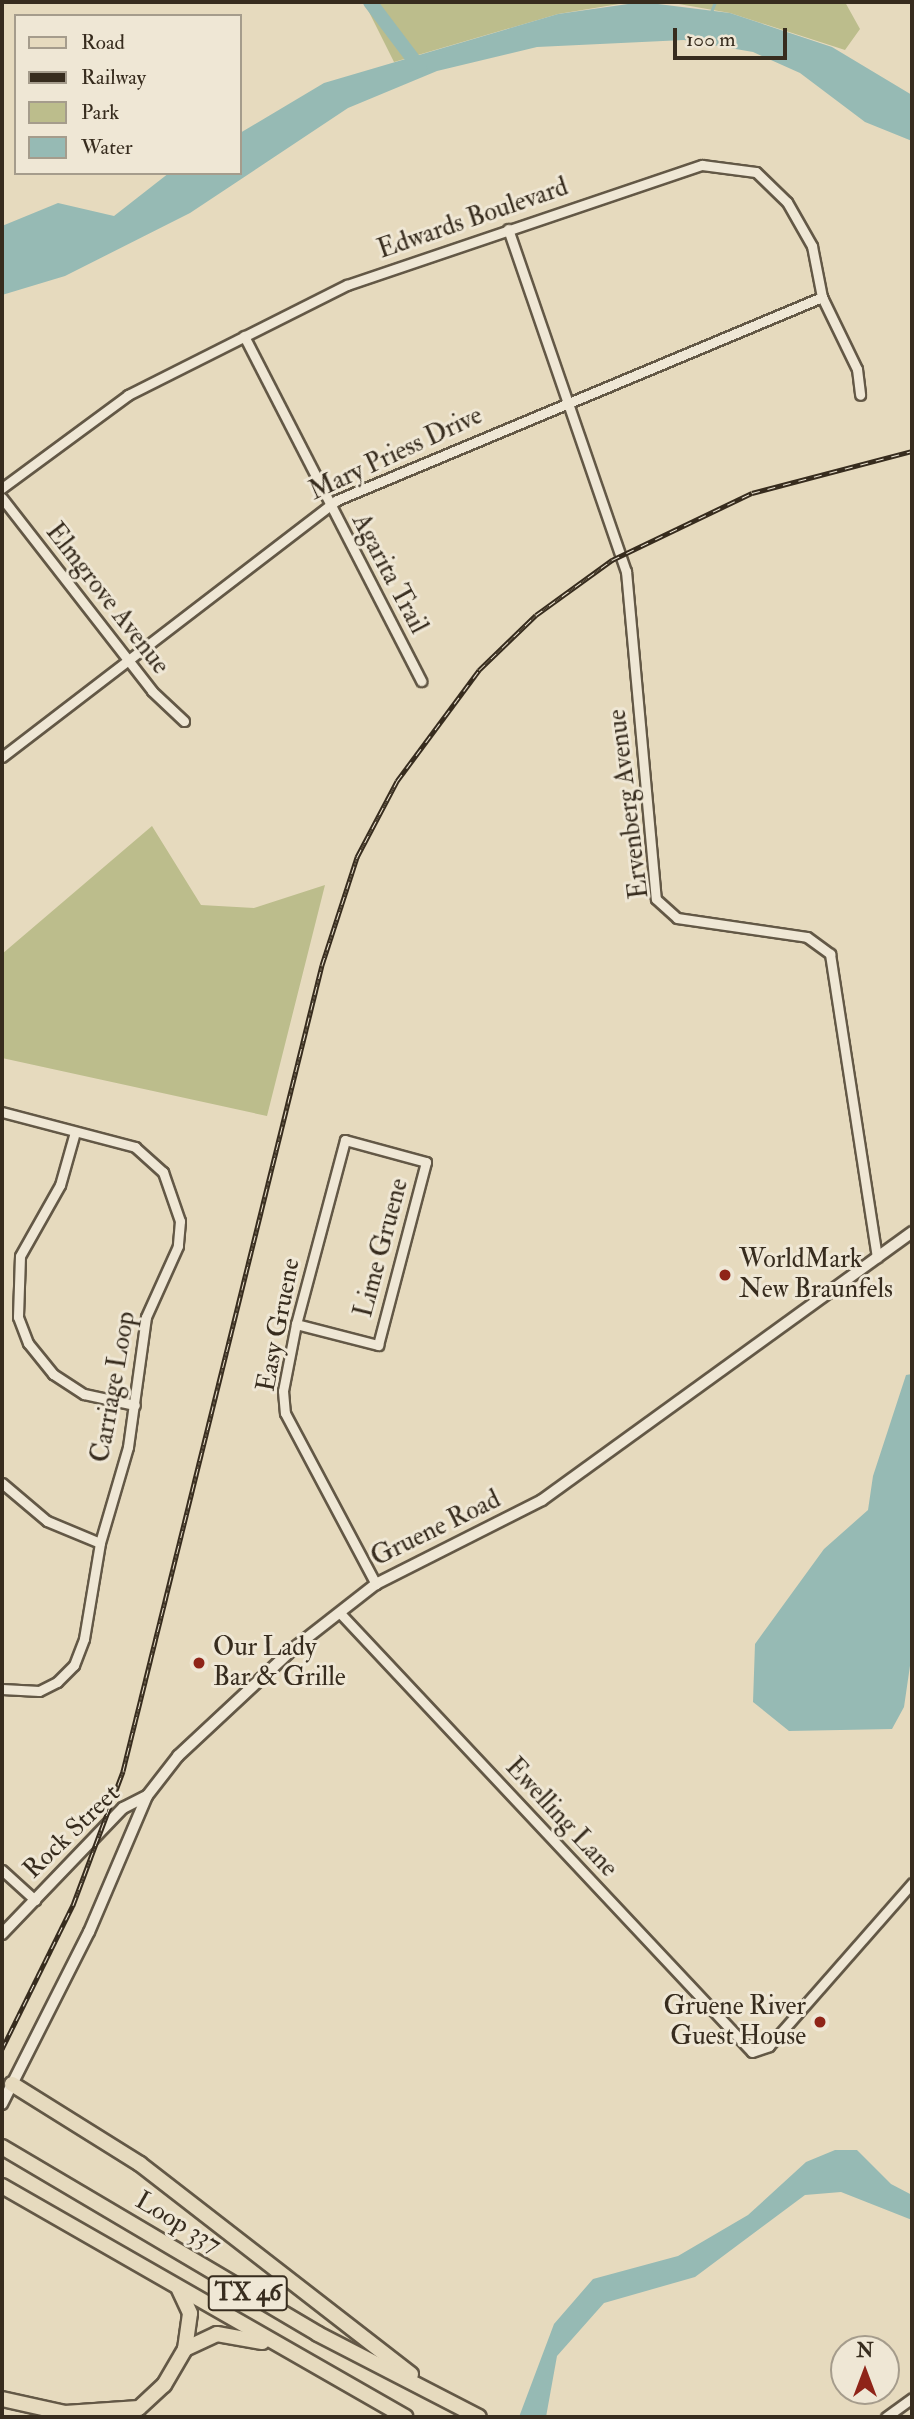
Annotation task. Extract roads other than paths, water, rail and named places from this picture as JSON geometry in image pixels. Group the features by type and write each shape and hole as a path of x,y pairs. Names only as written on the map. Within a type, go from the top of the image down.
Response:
{"main road":[{"path":"12,2084 140,2164 440,2396"},
{"name":"Loop 337","path":"2,2147 318,2334 479,2417"},
{"name":"TX 46","path":"5,2188 406,2417"},
{"path":"2,2399 65,2413 139,2408 164,2385 185,2349 190,2313 178,2288"},
{"path":"185,2349 217,2334 281,2346"}],"street":[{"name":"Edwards Boulevard","path":"2,488 101,411 347,285 674,169 741,167 764,178 787,202 812,246 822,297 857,369 860,396"},
{"name":"Ervenberg Avenue","path":"508,229 628,580 656,899 677,918 807,937 830,954 877,1257"},
{"name":"Mary Priess Drive","path":"2,757 329,505 567,401 822,297"},
{"name":"Agarita Trail","path":"244,336 421,681"},
{"name":"Elmgrove Avenue","path":"2,498 126,659 184,721"},
{"name":"Carriage Loop","path":"2,1112 123,1142 146,1155 167,1178 180,1210 178,1246 146,1317 135,1405 100,1543 74,1665 39,1691 2,1689"},
{"path":"75,1132 60,1185 20,1256 18,1317 28,1343 53,1374 84,1394 135,1405"},
{"name":"Easy Gruene","path":"376,1584 285,1413 283,1391 296,1324 345,1140 426,1162"},
{"name":"Lime Gruene","path":"296,1324 379,1345 426,1162"},
{"name":"Gruene Road","path":"2,2104 89,1933 147,1796 178,1756 339,1612 376,1584 542,1500 912,1232"},
{"path":"2,1483 47,1521 100,1543"},
{"name":"Ewelling Lane","path":"339,1612 752,2052 769,2046 912,1883"},
{"name":"Rock Street","path":"2,1934 123,1808 147,1796"},
{"path":"2,1870 35,1900"},
{"path":"886,2417 912,2398"}],"water":[{"path":"642,2 730,13 832,47 912,95 912,141 865,122 800,73 753,52 684,40 537,47 437,71 348,108 190,213 65,276 2,295 2,226 58,203 114,216 166,175 242,175 242,132 324,83 558,14"},
{"path":"912,1374 912,1652 904,1707 892,1729 789,1731 753,1702 755,1644 824,1549 868,1510 873,1476 906,1375"},
{"path":"835,2150 857,2150 891,2184 912,2195 912,2220 841,2192 805,2195 695,2277 604,2303 557,2356 546,2417 519,2417 554,2324 593,2279 678,2256 748,2215 806,2162"}],"waterway":[{"path":"370,2 420,68"},
{"path":"711,12 715,2"}],"railway":[{"path":"2,2049 73,1905 123,1771 322,965 357,857 397,781 479,670 536,615 612,560 752,493 912,451"}],"place":[{"name":"WorldMark New Braunfels","path":"725,1275"},
{"name":"Our Lady Bar & Grille","path":"199,1663"},
{"name":"Gruene River Guest House","path":"820,2022"}]}
